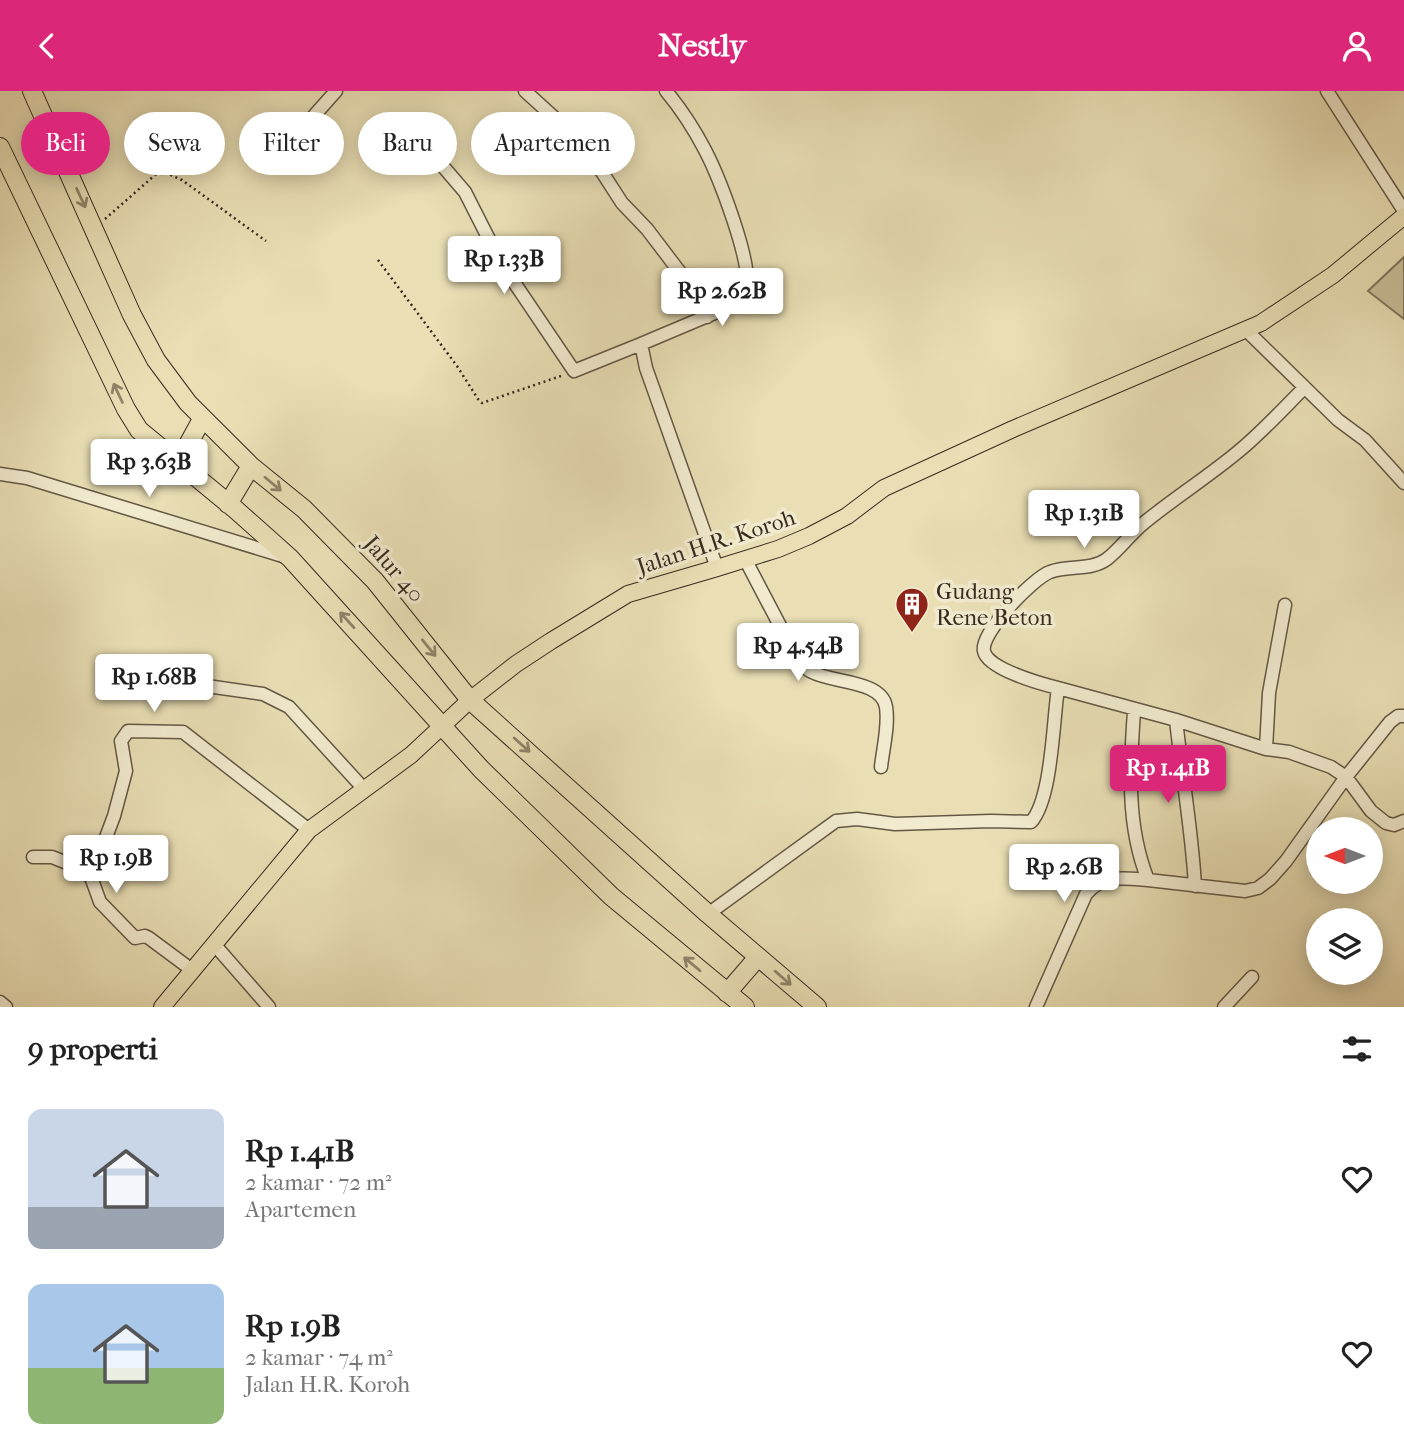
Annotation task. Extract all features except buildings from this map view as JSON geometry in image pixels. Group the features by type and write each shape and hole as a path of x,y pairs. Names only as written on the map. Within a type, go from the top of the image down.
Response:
{"highway":[{"name":"Jalur 40","path":"32,91 132,315 156,360 201,419 251,466 304,509 375,581 470,700 817,1007"},
{"path":"0,148 126,409 139,430 290,558 481,769 611,895 745,1007"},
{"path":"178,463 201,419"},
{"path":"228,504 251,466"},
{"path":"727,993 758,957"}],"main road":[{"name":"Jalan H.R. Koroh","path":"167,1005 309,830 411,755 470,700 516,664 628,594 745,559 809,535 847,516 884,488 1013,429 1261,323 1299,300 1404,216"}],"street":[{"path":"317,112 336,91"},
{"path":"525,91 569,131 602,172 622,203 647,229 685,279 707,317"},
{"path":"450,175 465,192 501,263 574,371 732,306 747,291 746,267 735,226 706,152 681,109 666,91"},
{"path":"1327,91 1404,211"},
{"path":"1246,330 1338,420 1365,440 1404,483"},
{"path":"640,344 649,379 717,568"},
{"path":"1304,388 1241,450 1143,524 1106,560 1093,565 1049,572 1007,610 988,634 984,646 986,658 993,664 1029,680 1176,720 1266,749 1298,754 1331,767 1346,778 1355,793 1380,819 1394,825 1404,821"},
{"path":"0,474 27,478 290,558"},
{"path":"745,559 799,662 810,672 862,685 879,693 884,699 887,709 881,767"},
{"path":"1266,749 1269,693 1285,605"},
{"path":"207,686 263,694 289,707 364,789"},
{"path":"708,913 836,821 857,819 895,824 1031,822 1037,813 1049,771 1058,688"},
{"path":"1135,711 1129,773 1132,816 1139,857 1147,880"},
{"path":"1036,1007 1086,894 1093,886 1111,878 1245,891 1258,888 1286,861 1390,722 1398,716 1404,716"},
{"path":"1176,720 1195,886"},
{"path":"91,877 114,816 127,771 121,741 128,731 183,732 309,830"},
{"path":"33,857 52,857 91,877 100,902 126,929 135,937 149,938 192,971"},
{"path":"214,944 269,1007"},
{"path":"1224,1007 1252,977"},
{"path":"0,1002 6,1007"}],"path":[{"path":"94,228 155,175 166,173 182,180 266,241"},
{"path":"378,260 482,403 574,371"}],"shaded area":[{"path":"1404,257 1404,319 1368,291"}],"place":[{"name":"Gudang Rene Beton","path":"912,634"}]}
